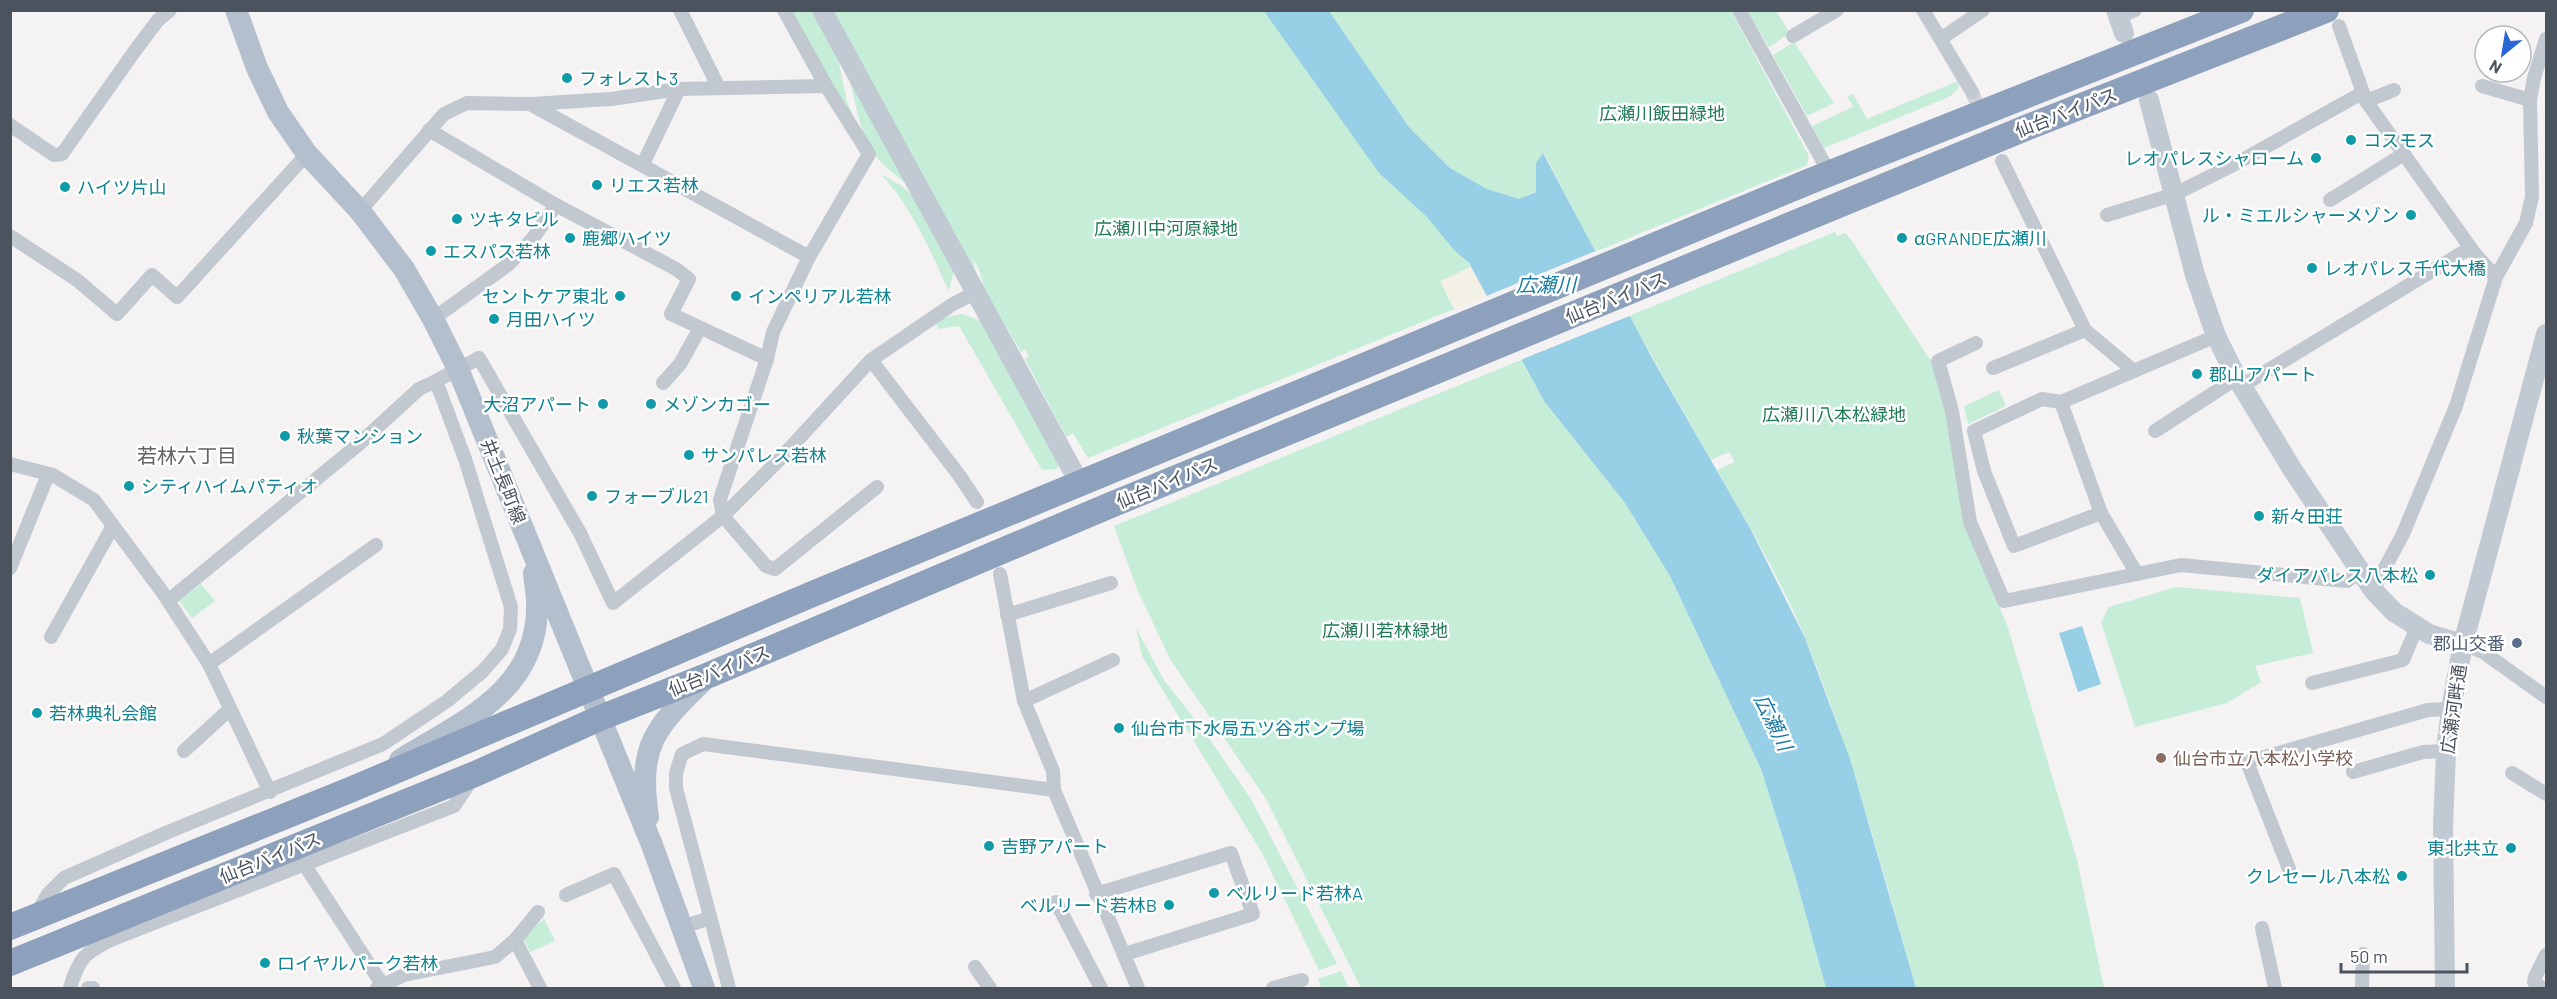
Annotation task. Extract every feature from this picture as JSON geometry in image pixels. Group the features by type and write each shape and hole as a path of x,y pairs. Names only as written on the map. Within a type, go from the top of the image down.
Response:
{"highway":[{"name":"仙台バイパス","path":"10,927 350,790 815,593 1822,177 2241,10"},
{"name":"仙台バイパス","path":"10,963 475,774 600,718 709,675 1106,507 2028,127 2332,18"}],"main road":[{"name":"井土長町線","path":"236,10 257,68 274,104 307,154 360,211 404,269 458,369 652,845 704,988"},
{"path":"350,790 491,703 513,681 533,643 537,609 531,546"},
{"path":"652,845 645,798 645,769 652,738 667,717 709,675"}],"street":[{"path":"10,126 54,155 62,154 158,20 170,10"},
{"path":"680,10 716,82 715,88"},
{"path":"784,10 826,86 869,154 809,257 773,332 767,359 720,499 723,516 766,566 775,569 877,487"},
{"path":"1739,10 1822,177"},
{"path":"1793,36 1837,10"},
{"path":"1923,10 1942,38 1972,92"},
{"path":"1942,38 1983,10"},
{"path":"827,16 977,292 1088,481"},
{"path":"2332,18 2364,97 2470,248 2496,277"},
{"path":"2373,590 2403,534 2456,406 2496,277 2526,223 2532,197 2530,100 2534,78 2547,39"},
{"path":"360,211 444,114 467,104 531,104 611,99 680,89 826,86"},
{"path":"2482,86 2530,100"},
{"path":"643,164 680,89"},
{"path":"2107,215 2175,194 2364,97 2394,90"},
{"path":"2149,100 2195,275 2216,336 2239,382 2292,469 2373,590 2394,612 2429,634 2483,652 2547,697"},
{"path":"531,104 809,257"},
{"path":"429,130 556,205 676,269 689,279 671,314 767,359"},
{"path":"10,236 77,280 117,314 152,275 177,297 307,154"},
{"path":"2330,200 2403,154"},
{"path":"2002,161 2085,330 2134,371"},
{"path":"433,319 509,264 534,237 556,205"},
{"path":"2155,431 2470,248"},
{"path":"168,601 359,444 419,389 479,358 580,533 613,603 723,516 779,460 871,360 953,303 977,292"},
{"path":"663,383 680,364 700,328"},
{"path":"1993,368 2085,330"},
{"name":"広瀬河畔通","path":"2445,988 2443,826 2446,750 2451,709 2463,644 2538,390 2547,334"},
{"path":"2101,513 2014,546 1984,471 1974,431 2042,399 2061,402 2216,336"},
{"path":"1976,342 1938,360 1954,421 1970,522 2004,601 2181,565 2347,581 2361,571"},
{"path":"871,360 977,502"},
{"path":"34,916 48,894 64,878 168,832 383,744 454,696 483,671 502,649 510,629 511,607 465,459 436,381"},
{"path":"2061,402 2101,513 2137,574"},
{"path":"10,464 48,475 94,500 168,601 209,664 270,792"},
{"path":"10,568 48,475"},
{"path":"51,637 112,526"},
{"path":"209,664 376,545"},
{"path":"1000,574 1024,701 1053,771 1054,790 1096,894 1125,954 1138,988"},
{"path":"1008,615 1111,583"},
{"path":"2312,683 2403,660 2417,627"},
{"path":"1024,701 1113,660"},
{"path":"184,751 231,709"},
{"path":"2289,869 2247,762 2428,711 2451,709"},
{"path":"729,988 676,788 676,773 682,754 703,744 1054,790"},
{"path":"2353,772 2423,752 2446,750"},
{"path":"2512,773 2547,794"},
{"path":"70,988 77,965 88,951 113,939 454,806 475,774"},
{"path":"1096,894 1231,853 1253,914 1125,954"},
{"path":"304,864 384,987 404,975 495,957 515,940 538,912"},
{"path":"566,895 614,874 674,988"},
{"path":"1056,902 1101,988"},
{"path":"682,927 710,918"},
{"path":"2262,928 2275,988"},
{"path":"515,940 540,988"},
{"path":"2362,988 2363,954"},
{"path":"2542,988 2534,982 2547,955"},
{"path":"975,967 990,988"},
{"path":"1273,988 1302,980"},
{"path":"88,988 93,988"}],"green space":[{"path":"789,11 813,11 837,54 847,102 856,122"},
{"name":"広瀬川中河原緑地","path":"830,11 1264,11 1426,216 1471,267 1441,281 1454,309 1088,458 1073,433 1066,437 1025,359 1029,357 1025,349 1021,352 985,290 979,269 972,257 975,268 972,269"},
{"name":"広瀬川飯田緑地","path":"1329,11 1731,11 1809,156 1807,165 1595,252 1544,153 1536,163 1536,191 1519,200 1487,189 1450,168 1409,127"},
{"path":"1747,11 1776,11 1790,33 1769,47"},
{"path":"1794,42 1834,103 1807,116 1773,55"},
{"path":"847,69 915,191 883,164 869,145 864,135"},
{"path":"1958,81 1959,88 1949,97 1824,148 1812,126 1853,107 1847,96 1853,94 1867,119"},
{"path":"881,174 902,186 918,201 954,270 949,291 911,215"},
{"name":"広瀬川八本松緑地","path":"1835,232 1837,236 1845,233 1852,241 1936,369 1944,394 1966,523 2008,628 2077,860 2104,988 1916,988 1866,812 1823,683 1787,597 1717,470 1735,462 1729,452 1711,460 1629,316"},
{"path":"962,314 985,322 1062,461 1056,469 1042,470 959,326 938,329 936,323 943,318"},
{"name":"広瀬川若林緑地","path":"1521,360 1544,401 1625,503 1670,576 1761,769 1796,879 1826,988 1361,988 1266,799 1170,659 1137,589 1114,526"},
{"path":"1999,390 2006,406 1968,424 1964,406"},
{"path":"201,584 215,601 192,618 179,601"},
{"path":"2176,587 2300,598 2313,653 2255,666 2261,682 2227,703 2135,727 2101,622 2109,607"},
{"path":"1136,628 1164,680 1204,731 1251,799 1337,964 1319,970 1262,853 1142,656"},
{"path":"544,919 555,941 530,952 523,937"},
{"path":"1341,971 1349,988 1321,988 1318,979"}],"sand":[{"path":"1471,267 1487,296 1454,309 1440,281"}],"water":[{"name":"広瀬川","path":"1264,11 1329,11 1409,127 1450,168 1487,189 1519,199 1536,192 1536,163 1543,153 1652,358 1750,528 1805,638 1850,759 1916,988 1826,988 1796,879 1761,769 1670,576 1625,503 1544,401 1469,263 1454,250 1426,216 1379,173"},
{"path":"2082,626 2101,684 2078,692 2059,633"}],"pier":[{"path":"1598,250 1632,315 1518,361 1484,297"}],"tunnel":[{"path":"1972,92 1995,145"}],"place":[{"name":"フォレスト3","path":"567,78"},
{"name":"コスモス","path":"2351,140"},
{"name":"レオパレスシャローム","path":"2316,158"},
{"name":"リエス若林","path":"597,185"},
{"name":"ハイツ片山","path":"65,187"},
{"name":"ル・ミエルシャーメゾン","path":"2411,215"},
{"name":"ツキタビル","path":"457,219"},
{"name":"鹿郷ハイツ","path":"570,238"},
{"name":"αGRANDE広瀬川","path":"1902,238"},
{"name":"エスパス若林","path":"431,251"},
{"name":"レオパレス千代大橋","path":"2312,268"},
{"name":"セントケア東北","path":"620,296"},
{"name":"インペリアル若林","path":"736,296"},
{"name":"月田ハイツ","path":"494,319"},
{"name":"郡山アパート","path":"2197,374"},
{"name":"大沼アパート","path":"603,404"},
{"name":"メゾンカゴー","path":"651,404"},
{"name":"秋葉マンション","path":"285,436"},
{"name":"サンパレス若林","path":"689,455"},
{"name":"シティハイムパティオ","path":"129,486"},
{"name":"フォーブル21","path":"592,496"},
{"name":"新々田荘","path":"2259,516"},
{"name":"ダイアパレス八本松","path":"2430,575"},
{"name":"郡山交番","path":"2517,643"},
{"name":"若林典礼会館","path":"37,713"},
{"name":"仙台市下水局五ツ谷ポンプ場","path":"1119,728"},
{"name":"仙台市立八本松小学校","path":"2161,758"},
{"name":"吉野アパート","path":"989,846"},
{"name":"東北共立","path":"2511,848"},
{"name":"クレセール八本松","path":"2402,876"},
{"name":"ベルリード若林A","path":"1214,893"},
{"name":"ベルリード若林B","path":"1169,905"},
{"name":"ロイヤルパーク若林","path":"265,963"}],"district":[{"name":"若林六丁目","path":"187,455"}]}
